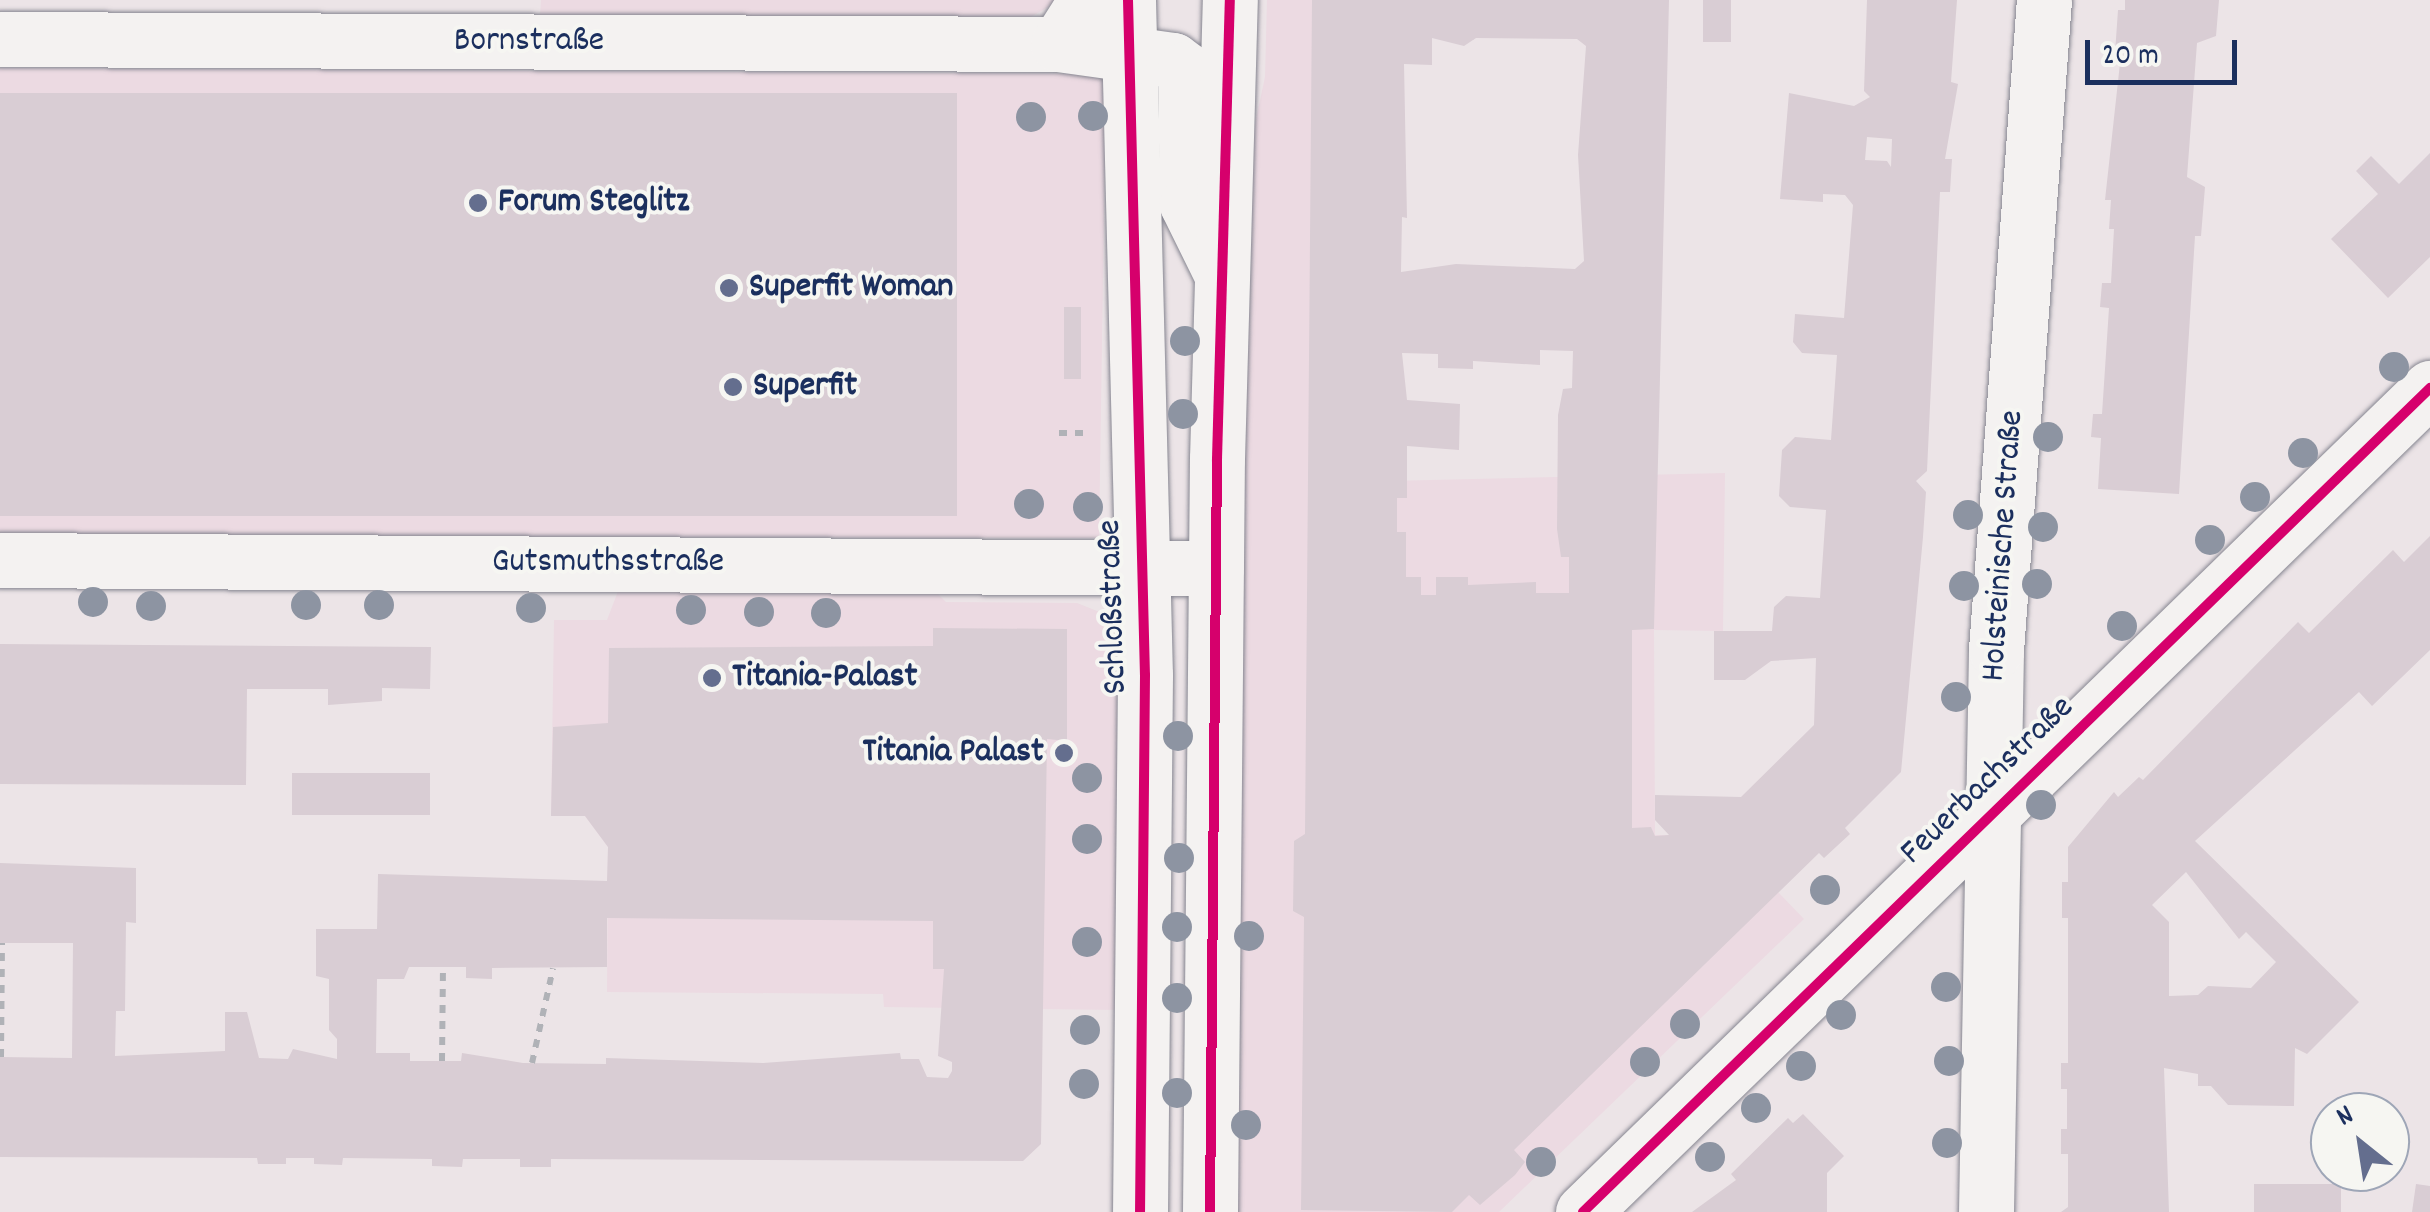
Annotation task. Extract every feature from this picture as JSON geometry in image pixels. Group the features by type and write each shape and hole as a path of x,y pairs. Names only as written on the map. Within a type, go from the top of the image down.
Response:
{"street":[{"name":"Schloßstraße","path":"1128,0 1142,567 1140,1212"},
{"path":"1210,1212 1220,271 1230,0"},
{"name":"Holsteinische Straße","path":"1986,1212 1988,820 2044,0"},
{"name":"Bornstraße","path":"0,39 1072,22 1129,59 1173,60 1185,69 1187,204 1220,271"},
{"name":"Feuerbachstraße","path":"1583,1212 2430,388"},
{"name":"Gutsmuthsstraße","path":"0,560 1216,568"}],"path":[{"path":"1059,433 1098,432"},
{"path":"0,1057 2,943"},
{"path":"442,966 442,1061"},
{"path":"532,1063 553,968"}],"shaded area":[{"path":"541,0 1060,0 1029,18 540,16"},
{"path":"1267,0 1391,0 1389,481 1725,473 1723,631 1654,630 1655,835 1724,836 1804,919 1499,1212 1232,1212 1248,156 1265,77"},
{"name":"Forum Steglitz","path":"0,68 1100,74 1106,81 1099,538 0,536"},
{"name":"Titania-Palast","path":"620,586 936,592 946,602 1077,603 1102,613 1119,635 1121,1010 884,1007 883,994 607,992 608,847 585,816 551,816 554,620 607,620"}],"building":[{"path":"1312,0 1669,0 1654,629 1632,630 1632,828 1651,827 1655,836 1669,835 1655,820 1655,795 1741,797 1814,725 1816,658 1771,661 1745,680 1714,680 1714,631 1772,631 1774,607 1786,596 1820,598 1826,510 1790,507 1779,496 1782,450 1795,437 1831,440 1837,355 1802,353 1793,342 1795,314 1844,318 1853,205 1845,195 1823,194 1823,202 1780,199 1789,93 1854,106 1870,97 1864,91 1867,0 1957,0 1951,82 1958,84 1945,159 1952,159 1950,192 1940,192 1927,471 1916,481 1926,492 1901,772 1845,828 1850,834 1824,858 1819,853 1514,1150 1525,1162 1515,1175 1480,1205 1469,1195 1452,1212 1301,1210 1304,917 1293,911 1294,841 1305,834","holes":["1432,38 1464,46 1476,38 1577,39 1586,46 1578,155 1584,261 1575,269 1456,264 1401,272 1402,217 1407,218 1404,64 1432,65","1867,137 1892,139 1891,167 1887,161 1865,160","1540,350 1573,351 1572,388 1563,389 1558,415 1557,529 1561,557 1569,557 1569,593 1536,593 1536,582 1468,585 1468,577 1436,577 1436,595 1421,595 1421,577 1406,577 1406,532 1397,532 1397,498 1407,498 1407,446 1459,450 1460,404 1407,400 1402,353 1438,354 1438,368 1473,369 1473,361 1540,365"]},
{"path":"1703,0 1731,0 1731,42 1703,42"},
{"path":"2125,0 2219,0 2216,36 2197,43 2187,177 2205,187 2201,236 2195,236 2179,494 2098,489 2101,438 2091,437 2093,414 2102,414 2109,308 2100,307 2102,283 2111,283 2114,229 2109,229 2111,200 2105,200 2121,54 2115,53 2118,10 2125,10"},
{"name":"Forum Steglitz","path":"0,93 957,93 957,516 0,516"},
{"path":"2430,153 2430,257 2388,298 2331,239 2378,194 2356,171 2371,156 2399,184"},
{"path":"1064,307 1081,307 1081,379 1064,379"},
{"path":"2430,536 2430,650 2372,706 2359,692 2195,841 2359,1002 2307,1054 2295,1048 2294,1106 2228,1105 2211,1086 2198,1086 2198,1074 2164,1068 2169,1212 2061,1212 2068,1207 2068,1154 2061,1154 2061,1129 2067,1129 2067,1089 2061,1089 2061,1063 2068,1063 2068,918 2062,918 2062,882 2068,882 2068,847 2114,792 2118,797 2139,777 2143,780 2298,622 2309,633 2393,550 2404,562","holes":["2186,872 2239,939 2246,932 2276,962 2251,988 2208,986 2198,995 2169,996 2169,922 2152,905"]},
{"path":"933,628 1067,629 1067,741 1047,739 1041,1144 1023,1161 551,1159 551,1167 520,1167 520,1159 463,1159 462,1167 432,1166 432,1159 343,1158 342,1165 314,1164 314,1158 258,1164 257,1158 0,1157 0,1057 72,1058 73,943 0,943 0,863 136,868 136,923 126,922 125,1011 116,1011 115,1056 225,1051 225,1012 247,1012 259,1058 288,1059 293,1049 337,1059 337,1039 329,1030 329,979 316,976 316,929 377,929 378,874 607,881 608,847 585,816 551,816 553,727 608,723 609,648 933,646","holes":["607,918 933,921 933,969 944,969 938,1056 952,1062 948,1078 927,1077 919,1059 901,1059 900,1053 763,1063 606,1058 606,1064 523,1063 462,1053 461,1061 410,1061 410,1053 376,1053 377,979 404,979 409,967 466,967 466,978 492,979 492,968 607,967"]},
{"path":"0,644 431,647 430,689 382,688 382,701 328,705 328,689 247,689 246,785 0,784"},
{"path":"292,773 430,773 430,815 292,815"},
{"path":"1803,1114 1844,1156 1827,1173 1827,1212 1692,1212 1736,1180 1731,1174 1788,1118 1793,1123"},
{"path":"2254,1184 2310,1184 2310,1192 2341,1192 2341,1212 2254,1212"},
{"path":"2416,1184 2430,1186 2430,1212 2412,1212"}],"cycle path":[{"path":"1128,0 1145,675 1140,1212"},
{"path":"1210,1212 1217,459 1230,0"},
{"path":"1583,1212 2430,388"}],"place":[{"name":"Forum Steglitz","path":"478,203"},
{"name":"Superfit Woman","path":"729,288"},
{"name":"Superfit","path":"733,387"},
{"name":"Titania-Palast","path":"712,678"},
{"name":"Titania Palast","path":"1064,753"}]}
